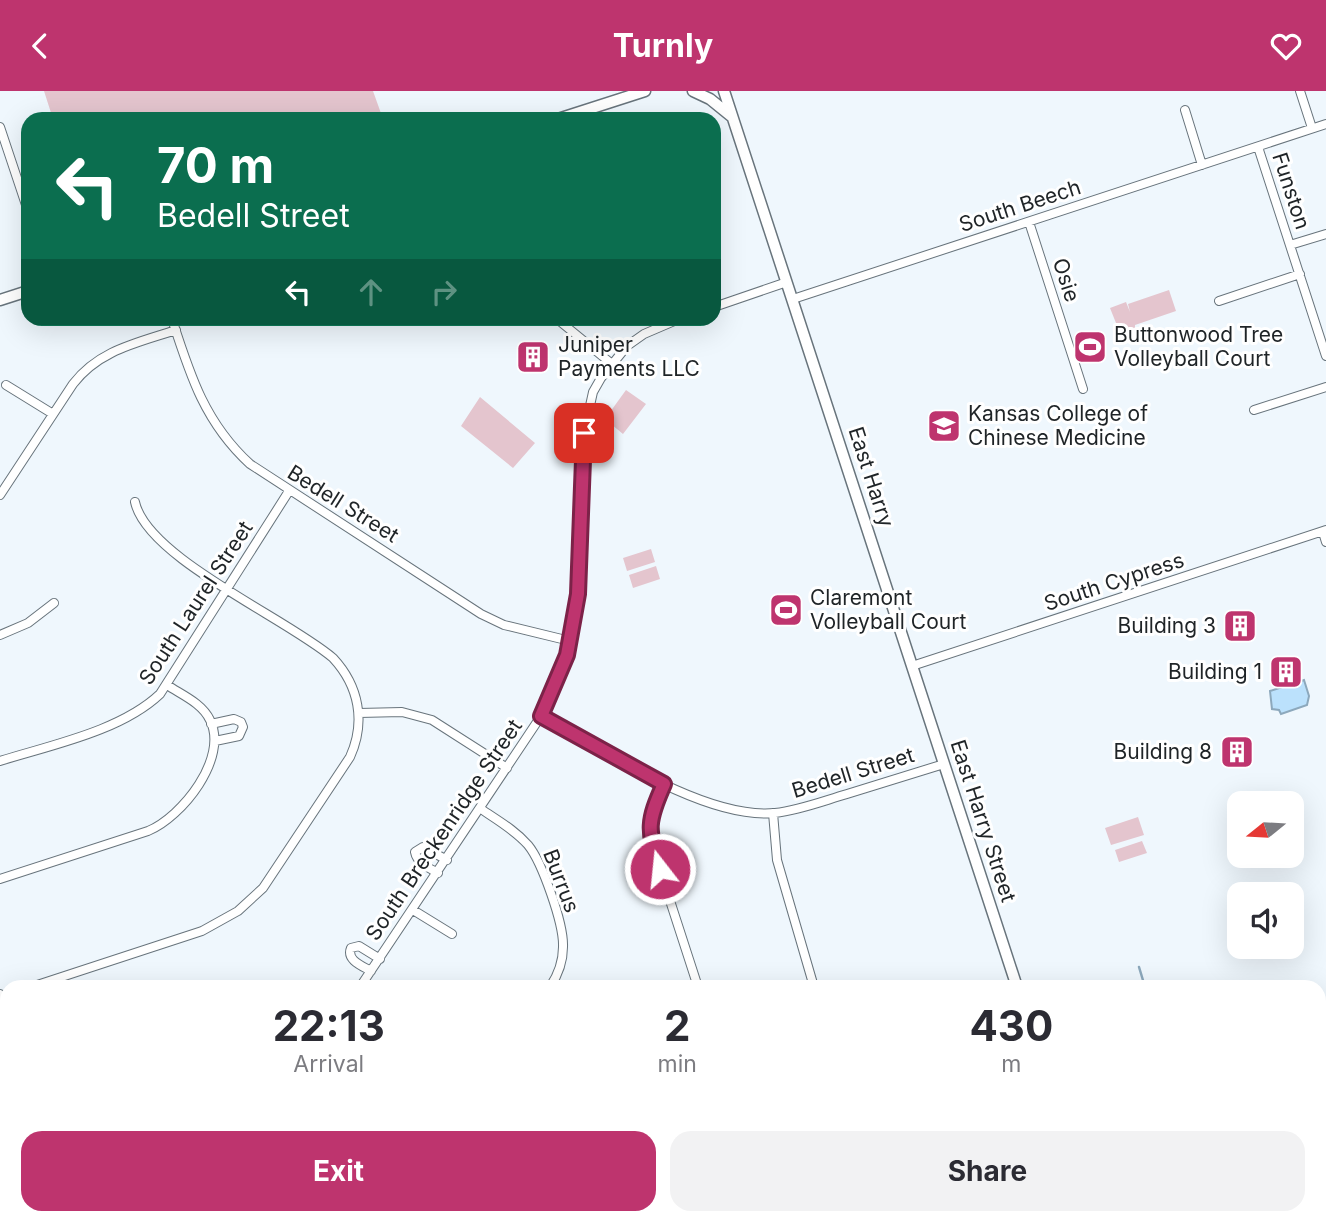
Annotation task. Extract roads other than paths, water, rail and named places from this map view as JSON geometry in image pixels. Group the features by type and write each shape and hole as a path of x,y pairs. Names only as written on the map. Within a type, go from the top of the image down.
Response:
{"main road":[{"path":"580,112 645,91"},
{"path":"693,91 710,99 732,116"},
{"path":"724,91 793,299"},
{"path":"0,300 21,293"},
{"name":"East Harry","path":"793,299 912,666"},
{"name":"East Harry Street","path":"912,666 1015,980"}],"street":[{"path":"1300,91 1312,128"},
{"path":"1185,110 1202,165"},
{"name":"South Beech","path":"793,299 1326,124"},
{"path":"0,127 21,191"},
{"name":"Funston","path":"1258,147 1300,274"},
{"name":"Osie","path":"1029,222 1083,389"},
{"path":"1290,246 1326,234"},
{"path":"1219,300 1300,274 1326,356"},
{"path":"721,305 787,282"},
{"name":"Bedell Street","path":"175,326 200,399 220,433 250,464 481,614 504,625 570,641"},
{"path":"566,326 612,364"},
{"name":"South Breckenridge Street","path":"365,980 541,716 567,655 578,594 584,433 593,392 627,346 643,334 662,326"},
{"path":"0,495 79,376 100,358 117,349 176,330"},
{"path":"6,385 53,414"},
{"path":"1254,410 1326,387"},
{"name":"South Laurel Street","path":"0,761 126,718 152,701 167,685 289,491"},
{"path":"52,980 202,931 229,918 247,904 263,888 350,757 358,736 359,713 349,680 333,659 172,551 137,514 135,502"},
{"path":"1324,531 1326,542"},
{"name":"South Cypress","path":"912,666 1324,531"},
{"path":"0,635 28,622 54,603"},
{"path":"0,879 162,824 181,808 211,760 215,741 211,724 199,706 167,685"},
{"path":"359,713 402,712 432,720 507,768"},
{"name":"Bedell Street","path":"541,716 693,798 740,811 773,813 803,808 944,764"},
{"path":"211,724 234,719 241,722 243,727 239,736 215,741"},
{"path":"664,784 650,819 650,839 696,980"},
{"name":"Burrus","path":"481,809 512,830 528,846 540,864 559,920 564,946 559,972 554,980"},
{"path":"773,813 777,860 812,980"},
{"path":"438,873 422,863 415,852 423,847 447,860"},
{"path":"414,910 452,934"},
{"path":"371,971 351,958 351,948 359,946 380,959"}],"water":[{"path":"1304,680 1309,696 1307,705 1281,714 1279,710 1272,709 1270,691"}],"waterway":[{"path":"1139,967 1143,980"}],"place":[{"name":"Buttonwood Tree Volleyball Court","path":"1090,347"},
{"name":"Juniper Payments LLC","path":"533,357"},
{"name":"Kansas College of Chinese Medicine","path":"944,426"},
{"name":"Claremont Volleyball Court","path":"786,610"},
{"name":"Building 3","path":"1240,626"},
{"name":"Building 1","path":"1286,672"},
{"name":"Building 8","path":"1237,752"}]}
